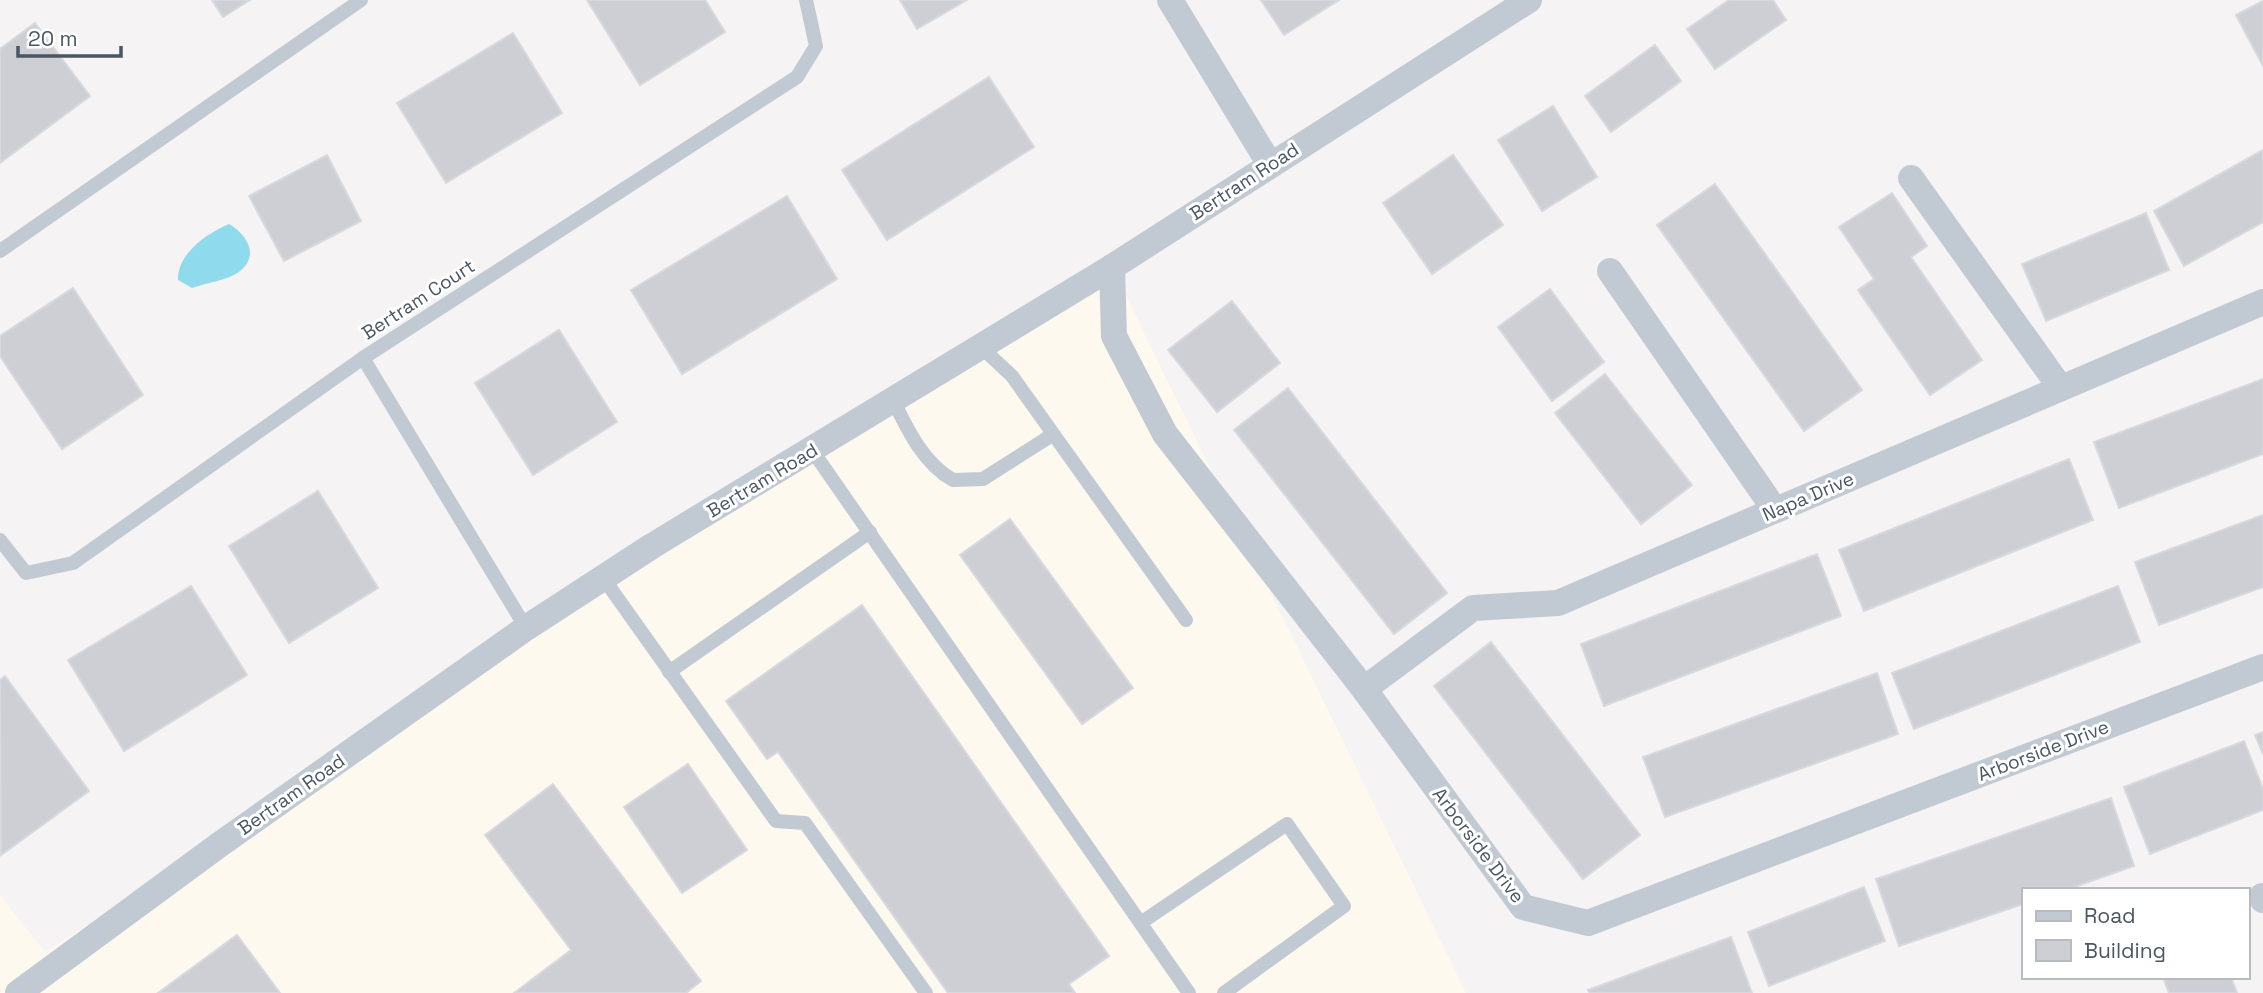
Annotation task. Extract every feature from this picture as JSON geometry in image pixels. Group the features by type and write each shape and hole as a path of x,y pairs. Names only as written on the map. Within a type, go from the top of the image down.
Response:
{"street":[{"path":"1170,0 1269,163"},
{"name":"Bertram Road","path":"18,993 219,845 526,628 652,545 1112,267 1499,8 1529,0"},
{"path":"1911,178 2060,387"},
{"name":"Arborside Drive","path":"1112,267 1114,336 1165,434 1364,689 1523,907 1588,923 2263,667"},
{"path":"1610,271 1775,510"},
{"name":"Napa Drive","path":"1364,689 1474,608 1558,603 2263,302"}],"lane":[{"path":"0,251 361,0"},
{"name":"Bertram Court","path":"0,540 26,573 73,563 363,358 797,77 816,46 806,0"},
{"path":"982,348 1012,376 1186,620"},
{"path":"363,358 526,628"},
{"path":"893,400 911,437 926,456 953,480 983,479 1052,435"},
{"path":"812,450 1189,993"},
{"path":"669,672 870,532"},
{"path":"604,579 776,821 805,823 926,993"},
{"path":"1142,922 1287,824 1344,906 1224,993"}],"shaded area":[{"path":"1112,267 1466,993 0,993 0,895 45,952"}],"water":[{"path":"229,224 241,233 249,245 246,265 229,277 192,288 178,280 179,270 188,253 203,239"}],"building":[{"path":"212,0 250,0 223,17"},
{"path":"587,0 705,0 725,32 640,85"},
{"path":"900,0 967,0 917,29"},
{"path":"1261,0 1339,0 1284,35"},
{"path":"1729,0 1773,0 1786,20 1715,69 1687,29"},
{"path":"2263,1 2263,66 2236,15"},
{"path":"35,23 90,96 0,163 0,49"},
{"path":"513,33 562,113 446,183 397,103"},
{"path":"1655,45 1681,81 1611,132 1585,96"},
{"path":"989,77 1034,147 887,240 842,170"},
{"path":"1553,106 1597,177 1542,211 1498,140"},
{"path":"2263,150 2263,222 2184,266 2154,211"},
{"path":"327,155 361,221 284,261 249,196"},
{"path":"1453,155 1503,225 1432,274 1383,203"},
{"path":"1715,184 1862,390 1804,431 1657,225"},
{"path":"1892,193 1927,246 1911,257 1982,360 1930,395 1858,290 1874,279 1839,227"},
{"path":"787,196 837,279 682,374 631,290"},
{"path":"2146,213 2169,270 2046,321 2022,264"},
{"path":"73,288 143,395 62,449 0,356 0,336"},
{"path":"1550,289 1604,362 1552,401 1498,327"},
{"path":"1232,301 1280,363 1217,412 1168,350"},
{"path":"559,330 617,422 533,475 475,383"},
{"path":"1605,374 1692,485 1641,524 1555,413"},
{"path":"2263,379 2263,454 2119,508 2094,442"},
{"path":"1288,388 1447,593 1394,634 1234,430"},
{"path":"2069,459 2093,520 1864,611 1839,550"},
{"path":"318,491 378,588 289,643 229,546"},
{"path":"2263,515 2263,587 2159,625 2135,562"},
{"path":"1010,519 1133,688 1082,724 960,555"},
{"path":"1817,554 1841,616 1604,706 1581,644"},
{"path":"191,586 247,675 124,751 68,660"},
{"path":"2118,586 2140,642 1914,729 1892,673"},
{"path":"862,605 1109,956 1069,984 1075,993 948,993 778,752 767,759 726,701"},
{"path":"1491,642 1640,835 1583,879 1434,686"},
{"path":"1877,673 1898,734 1665,817 1643,757"},
{"path":"5,676 89,791 1,855 0,680"},
{"path":"2263,732 2263,754 2255,735"},
{"path":"2244,741 2263,789 2263,810 2150,854 2124,787"},
{"path":"688,764 747,850 682,893 624,807"},
{"path":"553,784 701,981 686,993 514,993 571,950 485,835"},
{"path":"2111,798 2134,866 2072,888 2022,888 2022,904 1899,946 1876,879"},
{"path":"1864,887 1885,941 1769,986 1748,932"},
{"path":"237,935 280,993 158,993"},
{"path":"1731,937 1752,993 1590,993 1588,990"},
{"path":"2164,979 2232,979 2237,993 2169,993"}]}
